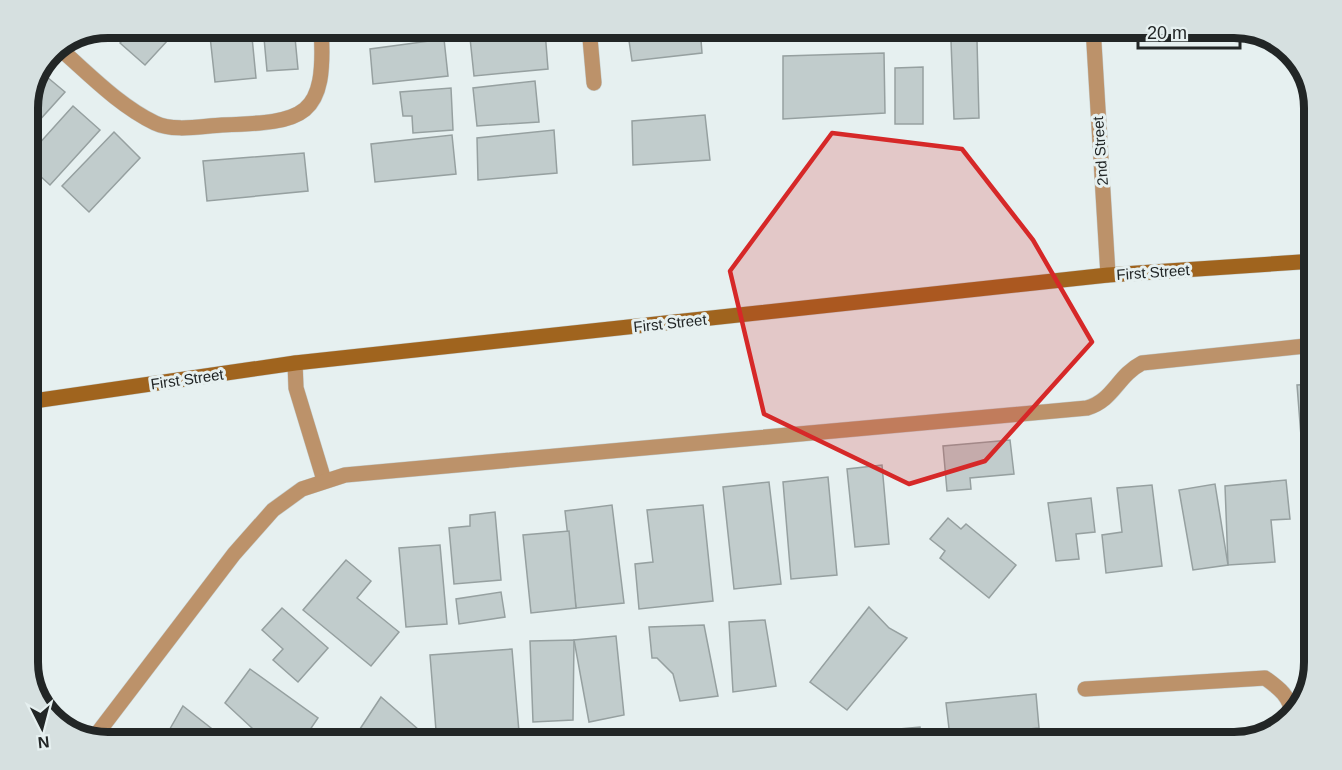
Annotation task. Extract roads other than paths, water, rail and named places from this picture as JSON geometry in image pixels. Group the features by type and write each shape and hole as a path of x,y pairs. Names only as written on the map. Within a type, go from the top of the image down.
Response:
{"street":[{"path":"64,52 123,103 157,124 175,127 275,123 300,115 313,102 319,80 321,37"},
{"path":"590,37 594,82"},
{"name":"2nd Street","path":"1094,37 1108,275"},
{"name":"First Street","path":"38,400 295,363 1108,275 1304,262"},
{"path":"98,732 234,555 273,510 302,489 324,480 345,475 1087,408 1106,399 1126,371 1142,363 1304,346"},
{"path":"295,363 296,388 324,480"},
{"path":"1085,689 1265,678 1282,689 1290,705"}]}
